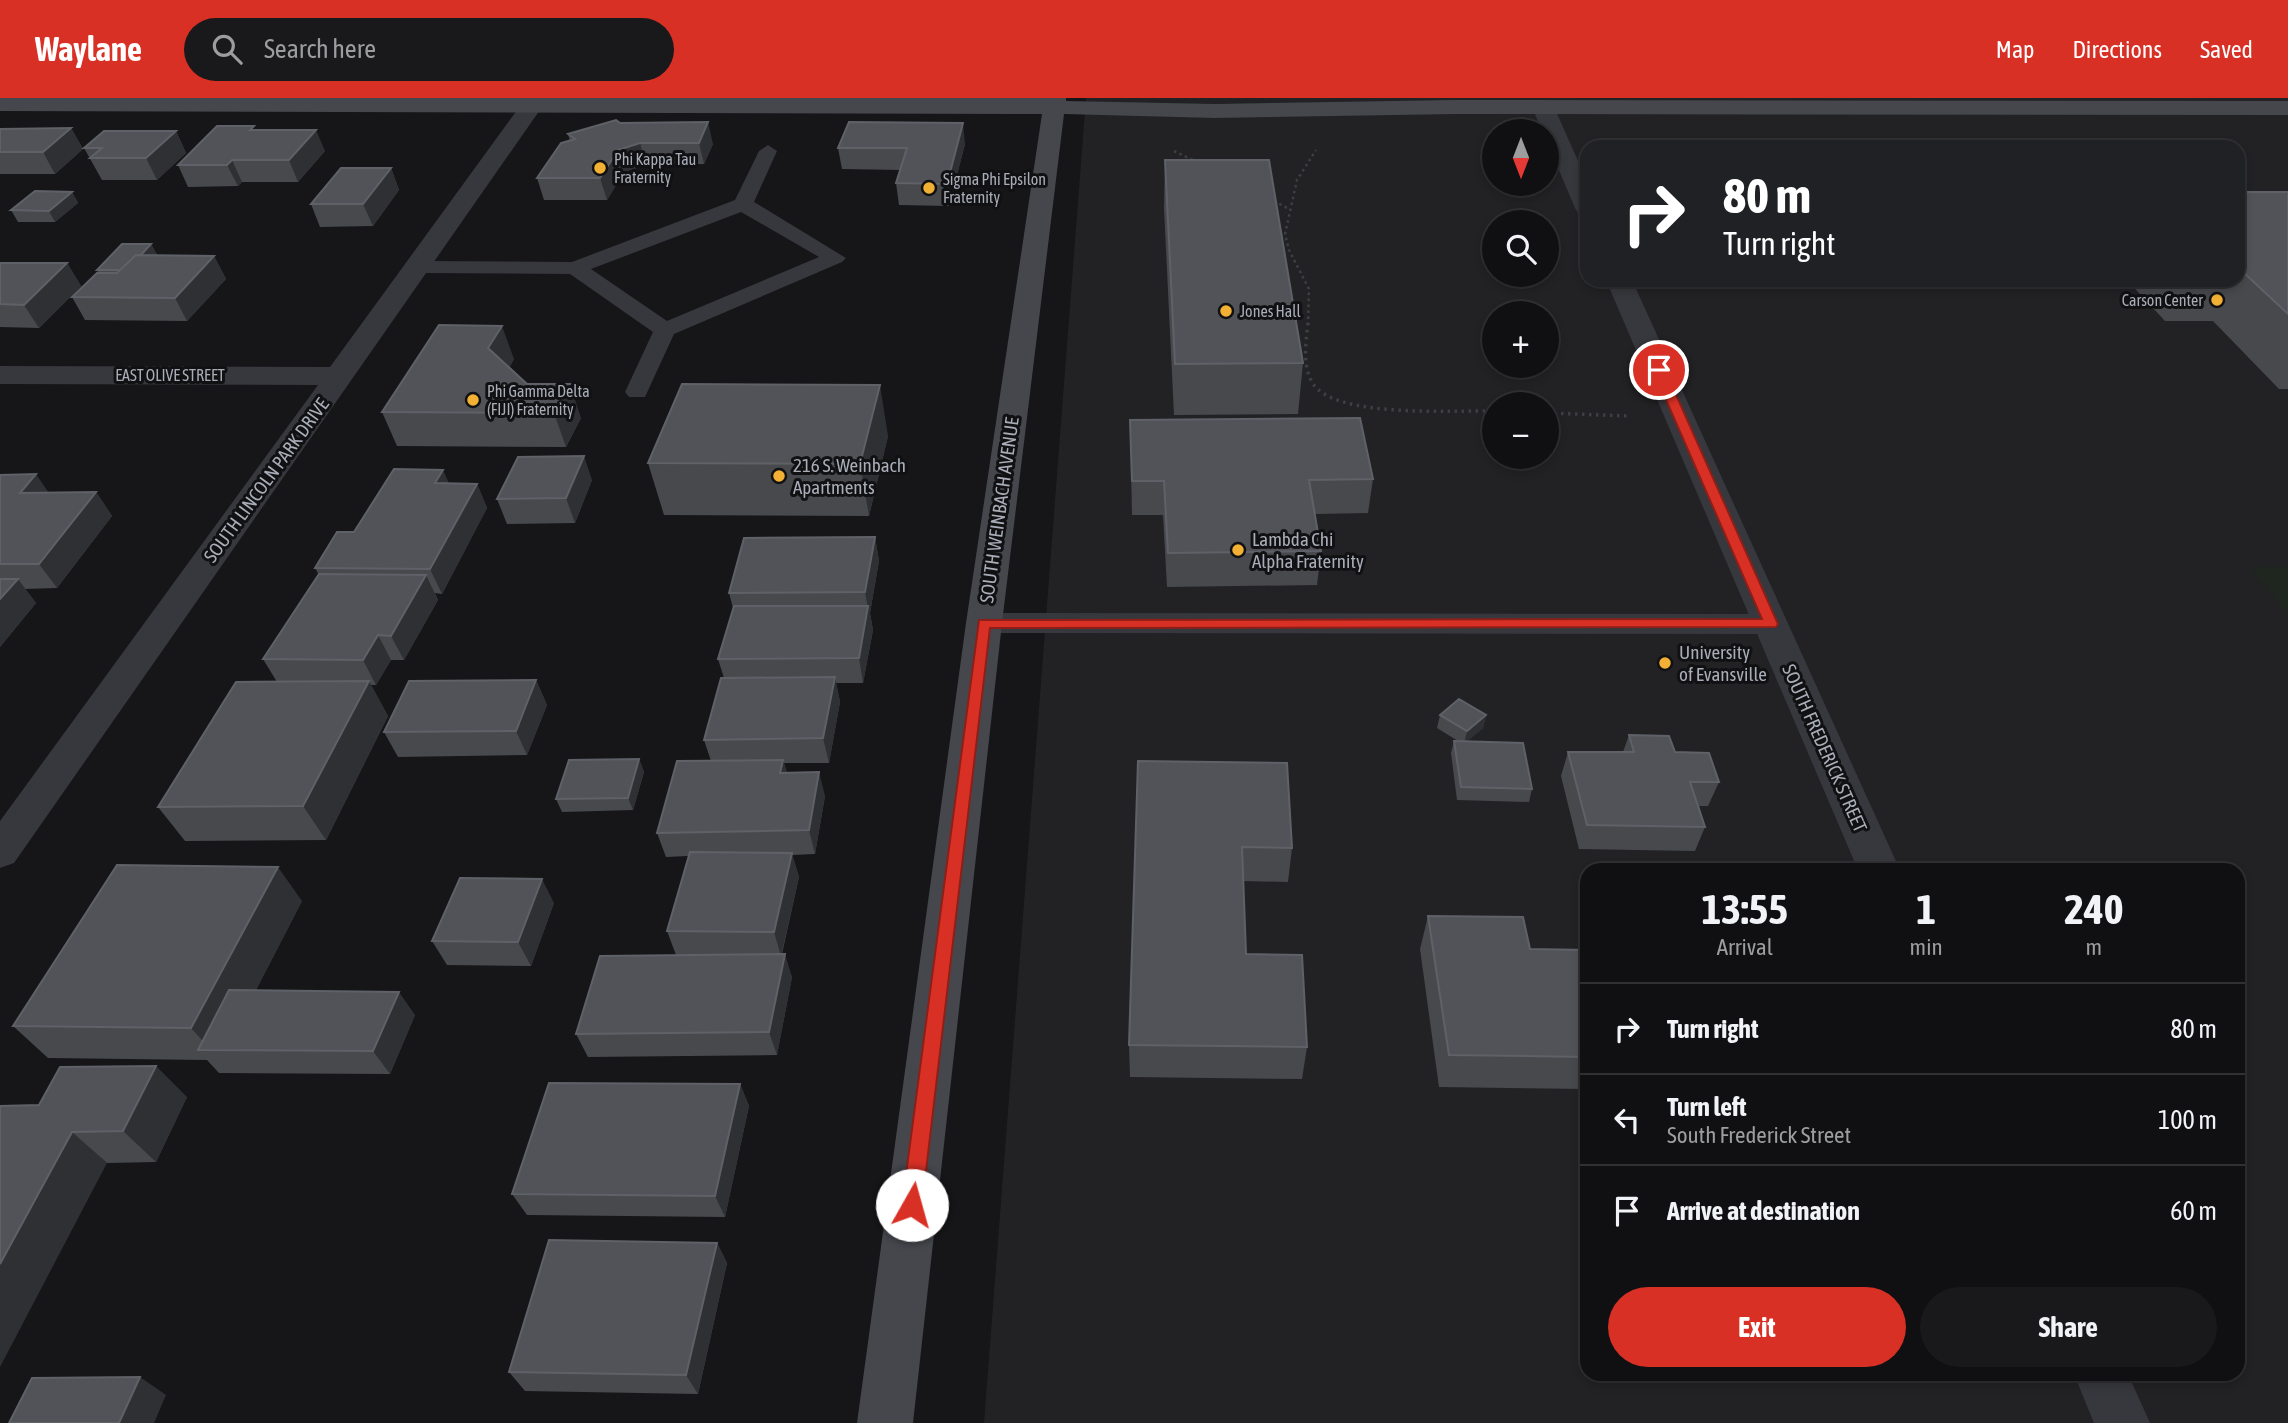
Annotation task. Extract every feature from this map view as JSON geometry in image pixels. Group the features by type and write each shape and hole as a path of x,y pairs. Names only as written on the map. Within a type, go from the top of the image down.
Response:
{"street":[{"path":"0,104 531,107 603,103 1055,102 1145,98"},
{"path":"1055,102 1215,111 1318,107 2288,108"},
{"name":"SOUTH WEINBACH AVENUE","path":"885,1423 984,623 1055,102"},
{"name":"SOUTH LINCOLN PARK DRIVE","path":"0,852 531,107"},
{"path":"1543,107 1580,192"},
{"name":"SOUTH FREDERICK STREET","path":"1622,287 1876,863"},
{"name":"EAST OLIVE STREET","path":"0,375 340,376"},
{"path":"2104,1381 2122,1423"}],"lane":[{"path":"417,267 575,268 743,204 768,150"},
{"path":"637,392 664,330 835,258 743,204"},
{"path":"575,268 664,330"},
{"path":"984,623 1771,624"}],"path":[{"path":"1322,146 1304,166 1284,224 1285,241 1291,257 1304,276 1310,296 1306,364 1311,381 1321,393 1359,405 1482,410"},
{"path":"1172,150 1208,168"},
{"path":"1266,197 1289,209"},
{"path":"1559,413 1634,416"}],"shaded area":[{"name":"University of Evansville","path":"1086,98 2288,98 2288,1423 984,1423"},
{"path":"2250,567 2288,567 2288,614"}],"building":[{"path":"616,120 620,123 708,122 699,143 640,143 618,150 600,178 537,178 561,143 575,139 568,134"},
{"path":"849,122 963,123 947,184 896,183 907,148 838,148"},
{"path":"217,126 254,126 250,130 316,130 289,160 232,160 227,165 178,165"},
{"path":"71,128 43,152 0,152 0,129"},
{"path":"104,131 176,131 146,158 90,158 102,148 84,148"},
{"name":"Jones Hall","path":"1165,160 1269,160 1303,363 1175,364"},
{"path":"341,168 391,168 363,204 311,204"},
{"path":"35,191 72,192 49,211 11,210"},
{"path":"2245,192 2288,192 2288,314 2245,274"},
{"path":"122,244 151,244 120,270 97,270"},
{"path":"136,255 214,256 175,298 72,297 97,273 117,273"},
{"path":"0,263 67,263 24,305 0,304"},
{"path":"439,325 502,326 488,348 527,384 570,384 554,413 382,412"},
{"path":"682,384 880,385 860,464 648,463"},
{"name":"Lambda Chi Alpha Fraternity","path":"1360,418 1373,479 1309,480 1321,551 1168,553 1164,481 1132,481 1130,420"},
{"path":"584,456 566,498 497,499 518,457"},
{"path":"394,469 443,470 435,483 477,484 430,569 315,568 337,532 354,532"},
{"path":"36,474 20,493 96,492 39,564 0,564 0,475"},
{"path":"875,537 865,592 729,593 744,538"},
{"path":"319,574 426,575 391,636 378,635 363,660 263,659"},
{"path":"0,579 18,579 0,599"},
{"path":"734,606 868,606 859,658 718,659"},
{"path":"835,677 823,738 704,740 721,678"},
{"path":"536,680 516,731 384,732 409,681"},
{"path":"369,681 303,806 158,807 236,682"},
{"path":"1459,699 1486,715 1467,731 1440,715"},
{"path":"1629,735 1669,736 1675,752 1709,753 1719,782 1690,782 1705,827 1587,825 1568,752 1634,752"},
{"path":"1454,741 1523,743 1532,789 1461,787"},
{"path":"639,759 628,798 556,799 569,760"},
{"path":"783,760 780,773 819,772 809,830 657,833 677,761"},
{"path":"1138,761 1287,763 1292,848 1242,847 1246,954 1302,955 1307,1047 1129,1045"},
{"path":"690,852 792,853 774,932 667,931"},
{"path":"117,865 278,867 191,1028 13,1026"},
{"path":"460,878 542,879 518,942 432,941"},
{"path":"1428,916 1523,917 1530,949 1580,950 1580,1057 1449,1055"},
{"path":"785,954 769,1032 576,1034 600,956"},
{"path":"229,990 399,992 373,1051 198,1050"},
{"path":"156,1066 123,1131 72,1132 0,1264 0,1106 39,1105 60,1067"},
{"path":"549,1083 740,1084 715,1196 512,1194"},
{"path":"549,1240 717,1243 686,1375 509,1372"},
{"path":"140,1377 119,1423 9,1423 32,1378"}],"place":[{"name":"Phi Kappa Tau Fraternity","path":"600,168"},
{"name":"Sigma Phi Epsilon Fraternity","path":"929,188"},
{"name":"Carson Center","path":"2217,300"},
{"name":"Jones Hall","path":"1226,311"},
{"name":"Phi Gamma Delta (FIJI) Fraternity","path":"473,400"},
{"name":"216 S. Weinbach Apartments","path":"779,476"},
{"name":"Lambda Chi Alpha Fraternity","path":"1238,550"},
{"name":"University of Evansville","path":"1665,663"}],"route":[{"path":"912,1205 984,623 1771,624 1659,370"}]}
